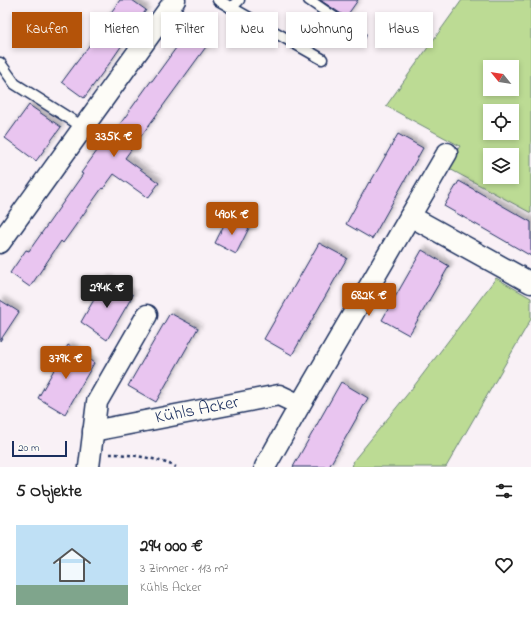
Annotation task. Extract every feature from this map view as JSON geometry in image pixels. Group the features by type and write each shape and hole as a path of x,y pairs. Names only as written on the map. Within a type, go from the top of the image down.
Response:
{"street":[{"path":"0,242 175,0"},
{"path":"265,467 447,152"},
{"path":"410,216 531,283"},
{"path":"90,460 97,402 147,315"},
{"name":"Kühls Acker","path":"93,431 279,395 300,405"}],"lane":[{"path":"218,0 322,59"},
{"path":"231,8 239,0"},
{"path":"309,0 326,12"},
{"path":"0,63 15,84 83,127"}],"path":[{"path":"90,460 115,454 135,455 176,467"}],"green space":[{"path":"462,0 531,0 531,213 446,167 460,146 386,106 428,48 433,48 433,40"},
{"path":"496,278 531,298 531,319 446,467 352,467 354,460 414,386"}],"building":[{"path":"120,0 132,0 146,10 145,12 111,12"},
{"path":"320,0 358,0 350,12 338,12"},
{"path":"90,44 90,48 120,48 84,98 62,82"},
{"path":"176,48 205,48 125,158 159,183 148,198 114,174 103,189 102,188 63,243 61,241 30,287 10,273 26,250 29,251 83,174 81,173 108,136 110,138"},
{"path":"29,105 61,127 36,161 5,138"},
{"path":"398,134 423,148 372,239 346,224"},
{"path":"459,181 531,222 531,256 444,206"},
{"path":"228,217 249,228 236,254 215,243"},
{"path":"319,243 347,258 292,355 264,339"},
{"path":"422,250 449,266 409,335 382,320"},
{"path":"106,279 133,295 107,340 81,322"},
{"path":"0,300 19,312 0,341"},
{"path":"170,313 198,328 156,402 128,386"},
{"path":"68,345 94,363 65,414 38,398"},
{"path":"341,382 368,398 329,467 293,467"}]}
